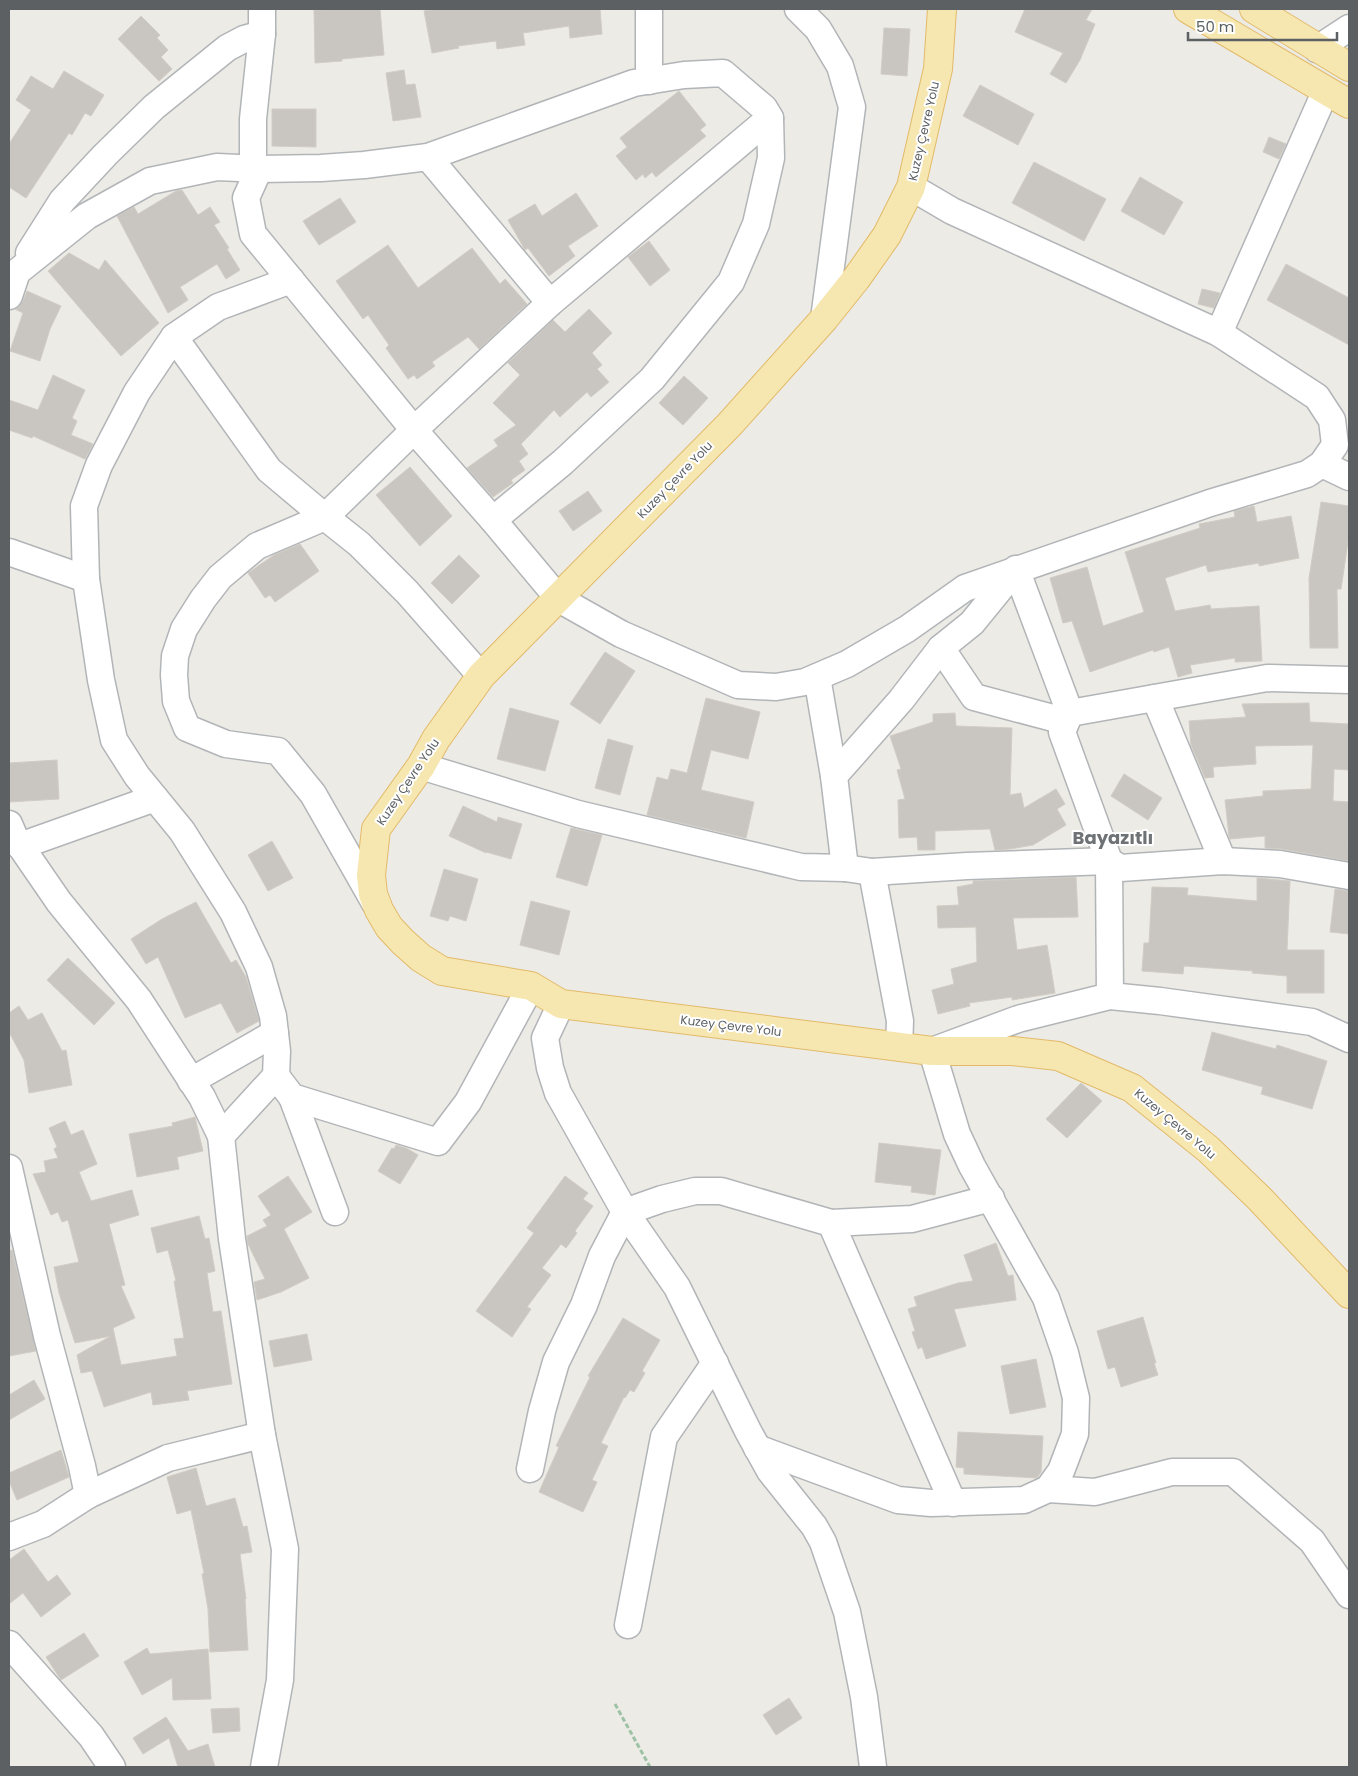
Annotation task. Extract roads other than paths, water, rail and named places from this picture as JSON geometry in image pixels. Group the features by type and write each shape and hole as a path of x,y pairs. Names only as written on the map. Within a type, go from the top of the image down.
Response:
{"main road":[{"name":"Kuzey Çevre Yolu","path":"942,9 938,69 911,187 887,235 856,279 824,319 729,425 481,676 376,829 371,875 373,894 379,910 403,942 421,958 442,971 531,986 561,1004 932,1051 1012,1051 1058,1056 1132,1088 1208,1149 1259,1198 1349,1294"},
{"path":"1188,9 1349,104"},
{"path":"1254,9 1349,67"}],"street":[{"path":"259,169 253,164 253,119 262,34 262,9"},
{"path":"649,9 649,81"},
{"path":"798,9 818,29 840,66 852,107 824,319"},
{"path":"1317,49 1349,28"},
{"path":"9,296 13,270 62,201 105,154 154,107 227,48 244,39 262,34"},
{"path":"13,270 87,216 150,181 217,167 259,169 321,168 364,165 428,156 634,83 684,75 723,73 764,108 770,118 771,158 756,224 732,282 652,379 563,462 493,520"},
{"path":"1219,333 1326,90"},
{"path":"379,910 313,794 278,752 226,744 187,728 176,701 174,675 175,656 184,630 203,599 220,577 257,546 325,518 414,430 550,303 770,118"},
{"path":"428,156 550,303"},
{"path":"259,169 246,198 253,234 414,430 493,520 558,599 621,634 738,685 776,686 804,682 817,677 847,664 908,630 964,588 1210,503 1307,474 1322,464 1335,444 1332,420 1317,397 1219,333 952,211 911,187"},
{"path":"291,280 218,306 174,337 137,392 99,466 84,506 86,579 101,680 114,740 137,776 182,831 233,912 259,967 273,1016 277,1051 276,1076 292,1097 335,1212"},
{"path":"174,337 269,470 325,518 359,544 407,592 481,676"},
{"path":"1322,464 1349,477"},
{"path":"9,552 86,579"},
{"path":"834,776 901,700 942,648 972,623 1016,569"},
{"path":"1016,569 1070,713 1062,732 1109,861 1110,996"},
{"path":"942,648 974,698 1053,718 1070,713 1267,678 1349,680"},
{"path":"817,677 834,776 845,868"},
{"path":"1155,698 1223,861"},
{"path":"421,766 588,816 801,867 845,868 872,872 967,866 1109,861 1120,868 1223,861 1280,864 1349,876"},
{"path":"154,798 14,835 59,902 139,1000 202,1097 221,1136 232,1239 262,1435 285,1548 280,1680 264,1767"},
{"path":"872,872 900,1021 900,1047"},
{"path":"292,1097 438,1142 468,1102 531,986"},
{"path":"1048,1489 1061,1470 1075,1434 1076,1398 1065,1353 1046,1298 972,1166 957,1134 932,1051 1018,1019 1110,996 1312,1022 1349,1039"},
{"path":"561,1004 545,1038 550,1068 558,1094 625,1212 677,1287 770,1471 814,1526 823,1542 847,1612 864,1697 873,1767"},
{"path":"191,1081 275,1033"},
{"path":"221,1136 276,1076"},
{"path":"9,1168 48,1336 88,1495"},
{"path":"530,1469 542,1411 556,1362 584,1306 602,1256 625,1212 662,1199 695,1191 721,1191 831,1223 912,1219 991,1198"},
{"path":"831,1223 953,1503"},
{"path":"628,1625 664,1437 714,1363"},
{"path":"9,1538 43,1524 88,1495 168,1458 262,1435"},
{"path":"757,1448 898,1500 931,1503 1024,1500 1048,1489 1095,1492 1172,1472 1233,1472 1312,1541 1349,1595"},
{"path":"9,1644 91,1736 112,1767"}],"district":[{"name":"Bayazıtlı","path":"1113,838"}]}
